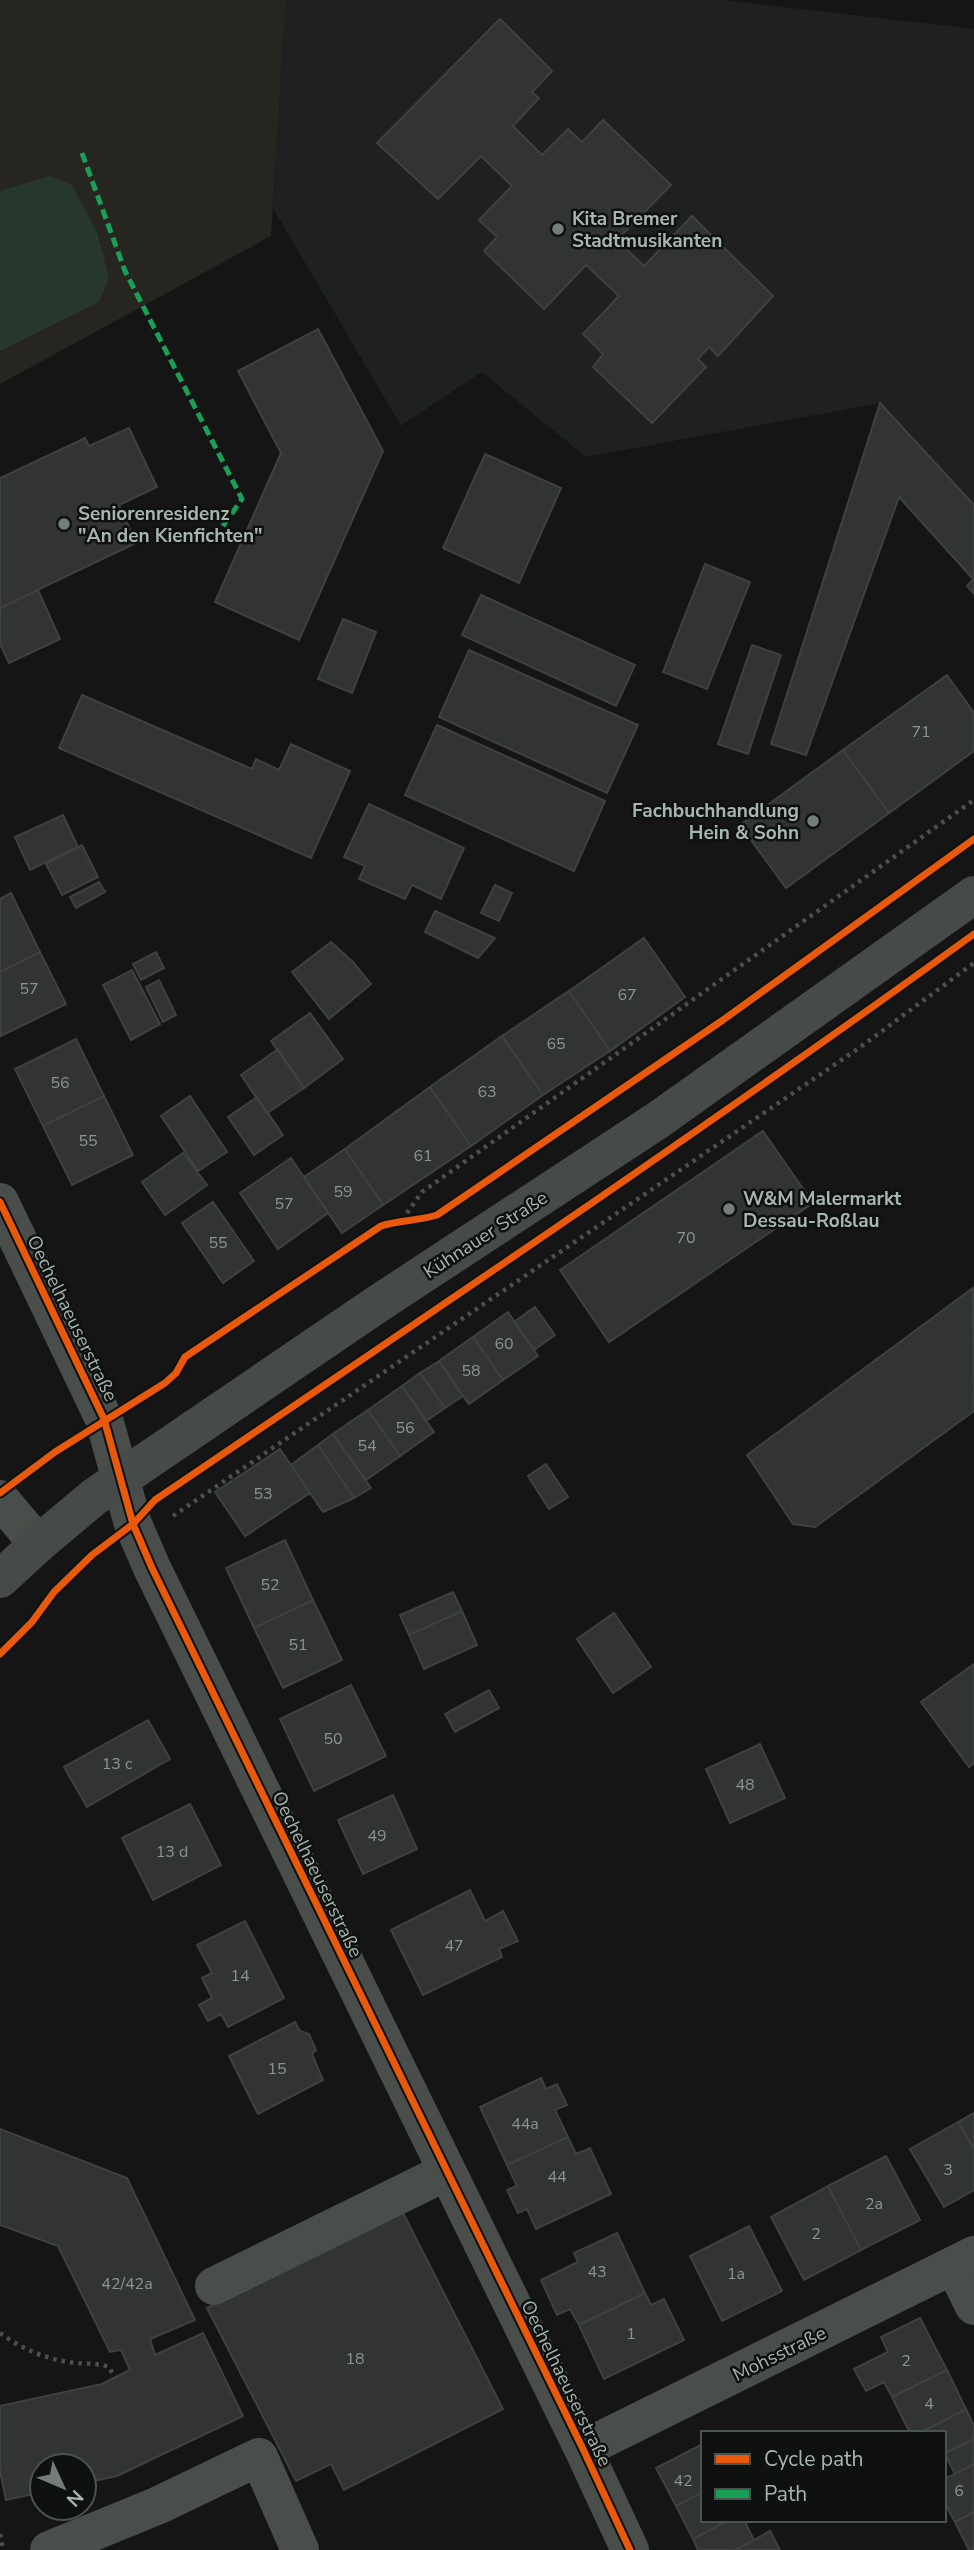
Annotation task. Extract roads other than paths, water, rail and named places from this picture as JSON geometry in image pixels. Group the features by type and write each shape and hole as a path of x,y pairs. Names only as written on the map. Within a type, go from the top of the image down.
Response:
{"main road":[{"name":"Kühnauer Straße","path":"0,1579 94,1497 379,1303 668,1113 974,895"}],"street":[{"name":"Oechelhaeuserstraße","path":"0,1202 104,1419 133,1524 157,1579 630,2550"},
{"path":"0,1499 38,1544"},
{"path":"214,2286 446,2172"},
{"path":"964,2261 974,2306"},
{"name":"Mohsstraße","path":"583,2449 964,2261"},
{"path":"49,2550 159,2505 259,2457 300,2550"}],"place":[{"name":"Kita Bremer Stadtmusikanten","path":"558,229"},
{"name":"Seniorenresidenz \"An den Kienfichten\"","path":"64,524"},
{"name":"Fachbuchhandlung Hein & Sohn","path":"813,821"},
{"name":"W&M Malermarkt Dessau-Roßlau","path":"729,1209"}]}
